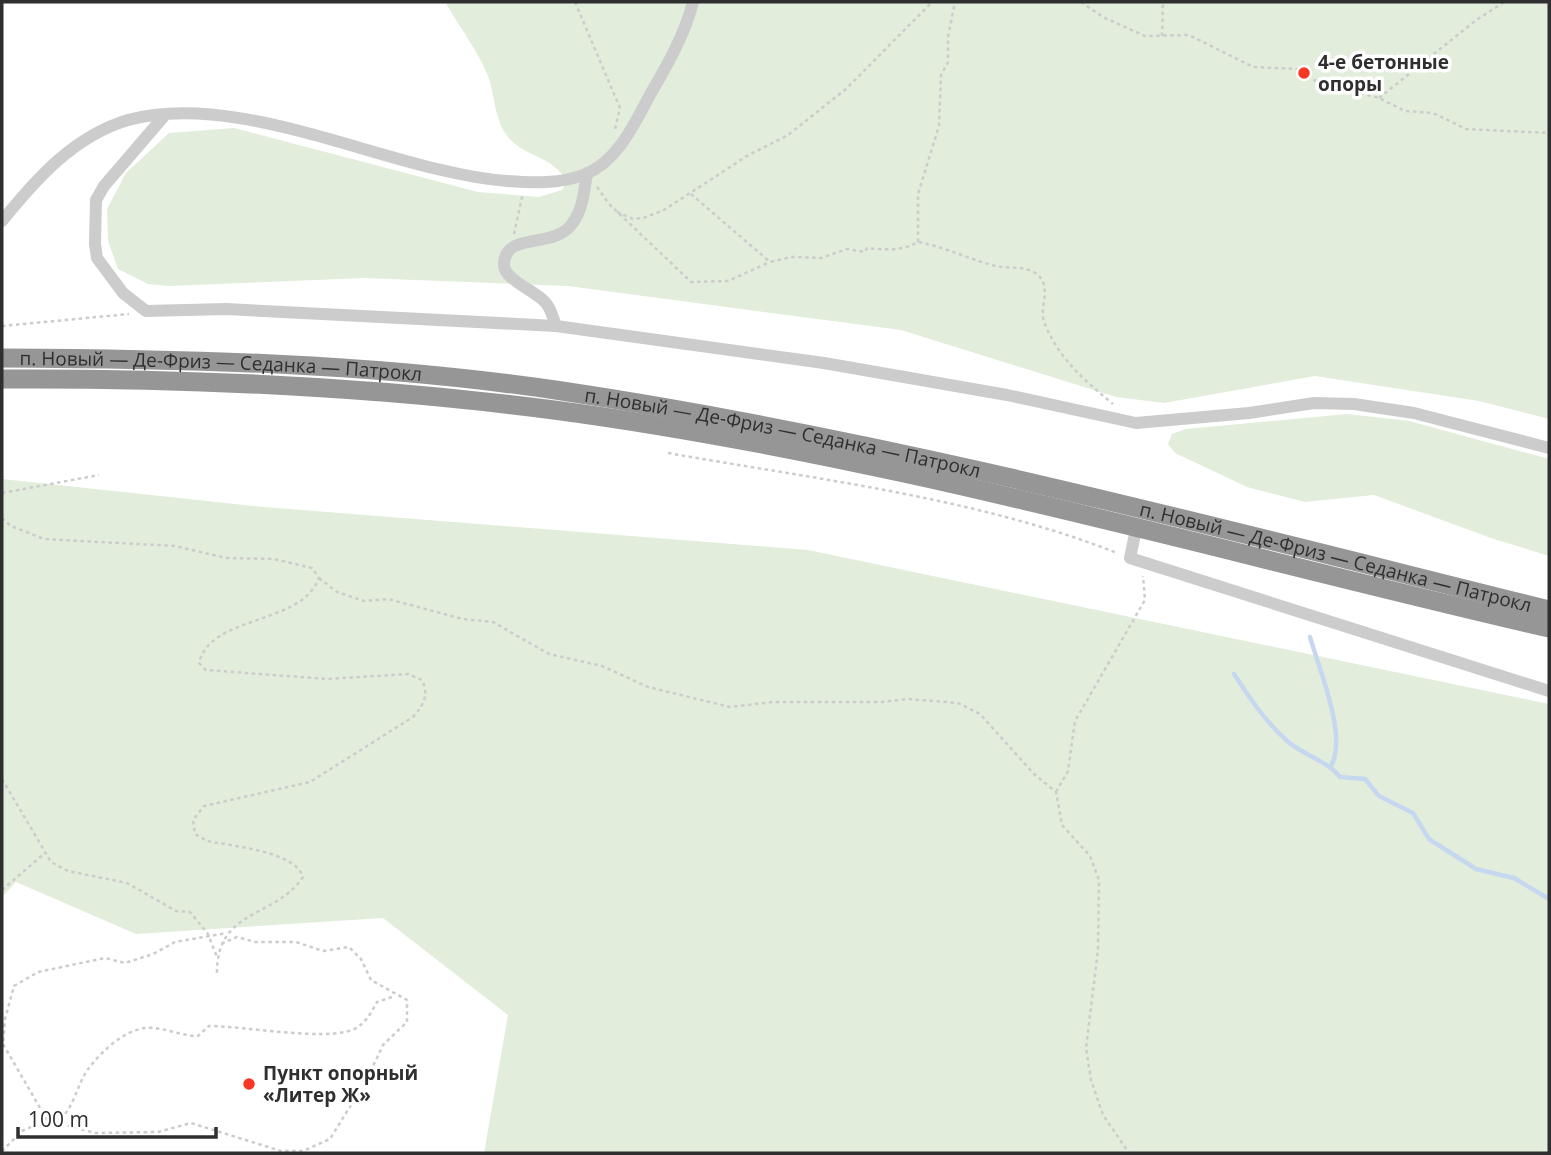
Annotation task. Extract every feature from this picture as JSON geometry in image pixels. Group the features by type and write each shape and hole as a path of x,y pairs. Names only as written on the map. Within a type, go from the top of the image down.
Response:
{"highway":[{"name":"п. Новый — Де-Фриз — Седанка — Патрокл","path":"2,358 271,363 361,369 559,391 803,432 1012,477 1549,610"},
{"name":"п. Новый — Де-Фриз — Седанка — Патрокл","path":"2,379 147,378 251,382 555,410 800,452 1010,496 1372,587 1549,628"}],"street":[{"path":"2,221 28,189 67,152 101,131 120,124 165,115 225,118 283,127 448,173 524,182 557,181 587,173 625,140 671,57 693,2"},
{"path":"165,115 118,168 96,200 94,244 97,258 123,293 146,311 226,310 556,326 824,363 1007,395 1136,423 1249,413 1314,403 1354,404 1414,413 1549,448"},
{"path":"556,326 548,304 504,271 503,260 510,247 519,243 550,240 570,227 582,206 587,173"},
{"path":"1135,534 1136,560 1549,691"}],"path":[{"path":"575,2 620,108 614,133"},
{"path":"617,212 633,219 643,219 691,194 747,156 788,135 846,89 932,2"},
{"path":"918,242 918,194 935,146 942,109 941,75 948,62 955,2"},
{"path":"1081,2 1145,36 1189,35 1253,66 1297,69 1314,80 1379,98 1405,111 1433,113 1466,129 1549,133"},
{"path":"1162,36 1163,2"},
{"path":"1379,98 1475,21 1504,2"},
{"path":"587,173 617,212 691,282 727,281 770,262 791,257 821,258 847,249 865,252 867,248 910,246 918,242 954,250 996,266 1029,270 1039,276 1045,288 1043,318 1071,369 1114,405"},
{"path":"510,247 524,182"},
{"path":"691,194 770,262"},
{"path":"2,326 83,320 146,311"},
{"path":"668,453 878,489 1077,537 1136,560 1145,600 1076,721 1068,771 1056,792 1062,825 1090,856 1099,880 1098,950 1086,1048 1091,1080 1103,1115 1129,1153"},
{"path":"2,493 99,475"},
{"path":"2,518 11,526 44,539 175,546 226,558 274,559 312,568 319,578 337,592 364,601 387,599 463,619 493,622 549,654 602,666 648,687 730,707 773,702 881,702 908,699 958,703 980,714 1034,774 1056,792"},
{"path":"217,974 217,957 226,933 243,919 294,890 303,877 300,868 287,858 207,841 195,834 193,820 204,806 310,782 414,717 425,699 427,691 422,680 408,674 327,679 220,673 206,670 199,663 202,650 214,639 300,603 314,591 319,578"},
{"path":"2,779 51,862 68,871 127,883 176,911 190,912 208,934 217,957"},
{"path":"2,890 45,853"},
{"path":"47,1120 4,1044 5,1020 14,986 38,972 105,958 124,963 153,954 175,942 208,934 226,933"},
{"path":"2,1151 22,1131 47,1120 94,1133 158,1132 191,1124 281,1151 303,1151 330,1139 367,1079 383,1045 407,1022 407,1000 396,996 385,985 371,981 361,959 349,947 323,951 296,942 255,942 237,937 220,944"},
{"path":"54,1122 66,1114 88,1069 125,1032 157,1027 179,1036 198,1036 209,1026 306,1032 352,1030 368,1018 377,1002 396,996"}],"green space":[{"path":"445,2 1549,2 1549,419 1479,401 1315,376 1164,403 1116,397 901,330 568,286 365,278 169,286 148,284 118,269 108,241 107,209 126,173 169,133 234,128 478,192 539,197 562,190 567,181 553,165 519,147 505,133 484,67"},
{"path":"1347,414 1409,421 1549,459 1549,556 1374,495 1305,502 1247,487 1175,453 1168,444 1172,434 1186,429"},
{"path":"2,479 264,507 808,550 1549,704 1549,1153 484,1153 508,1015 383,918 136,934 16,882 2,897"}],"waterway":[{"path":"1310,637 1334,721 1336,738 1331,766"},
{"path":"1234,674 1264,717 1292,745 1340,777 1365,779 1379,796 1413,813 1429,839 1476,869 1514,878 1549,899"}],"place":[{"name":"4-е бетонные опоры","path":"1304,73"},
{"name":"Пункт опорный «Литер Ж»","path":"249,1084"}]}
